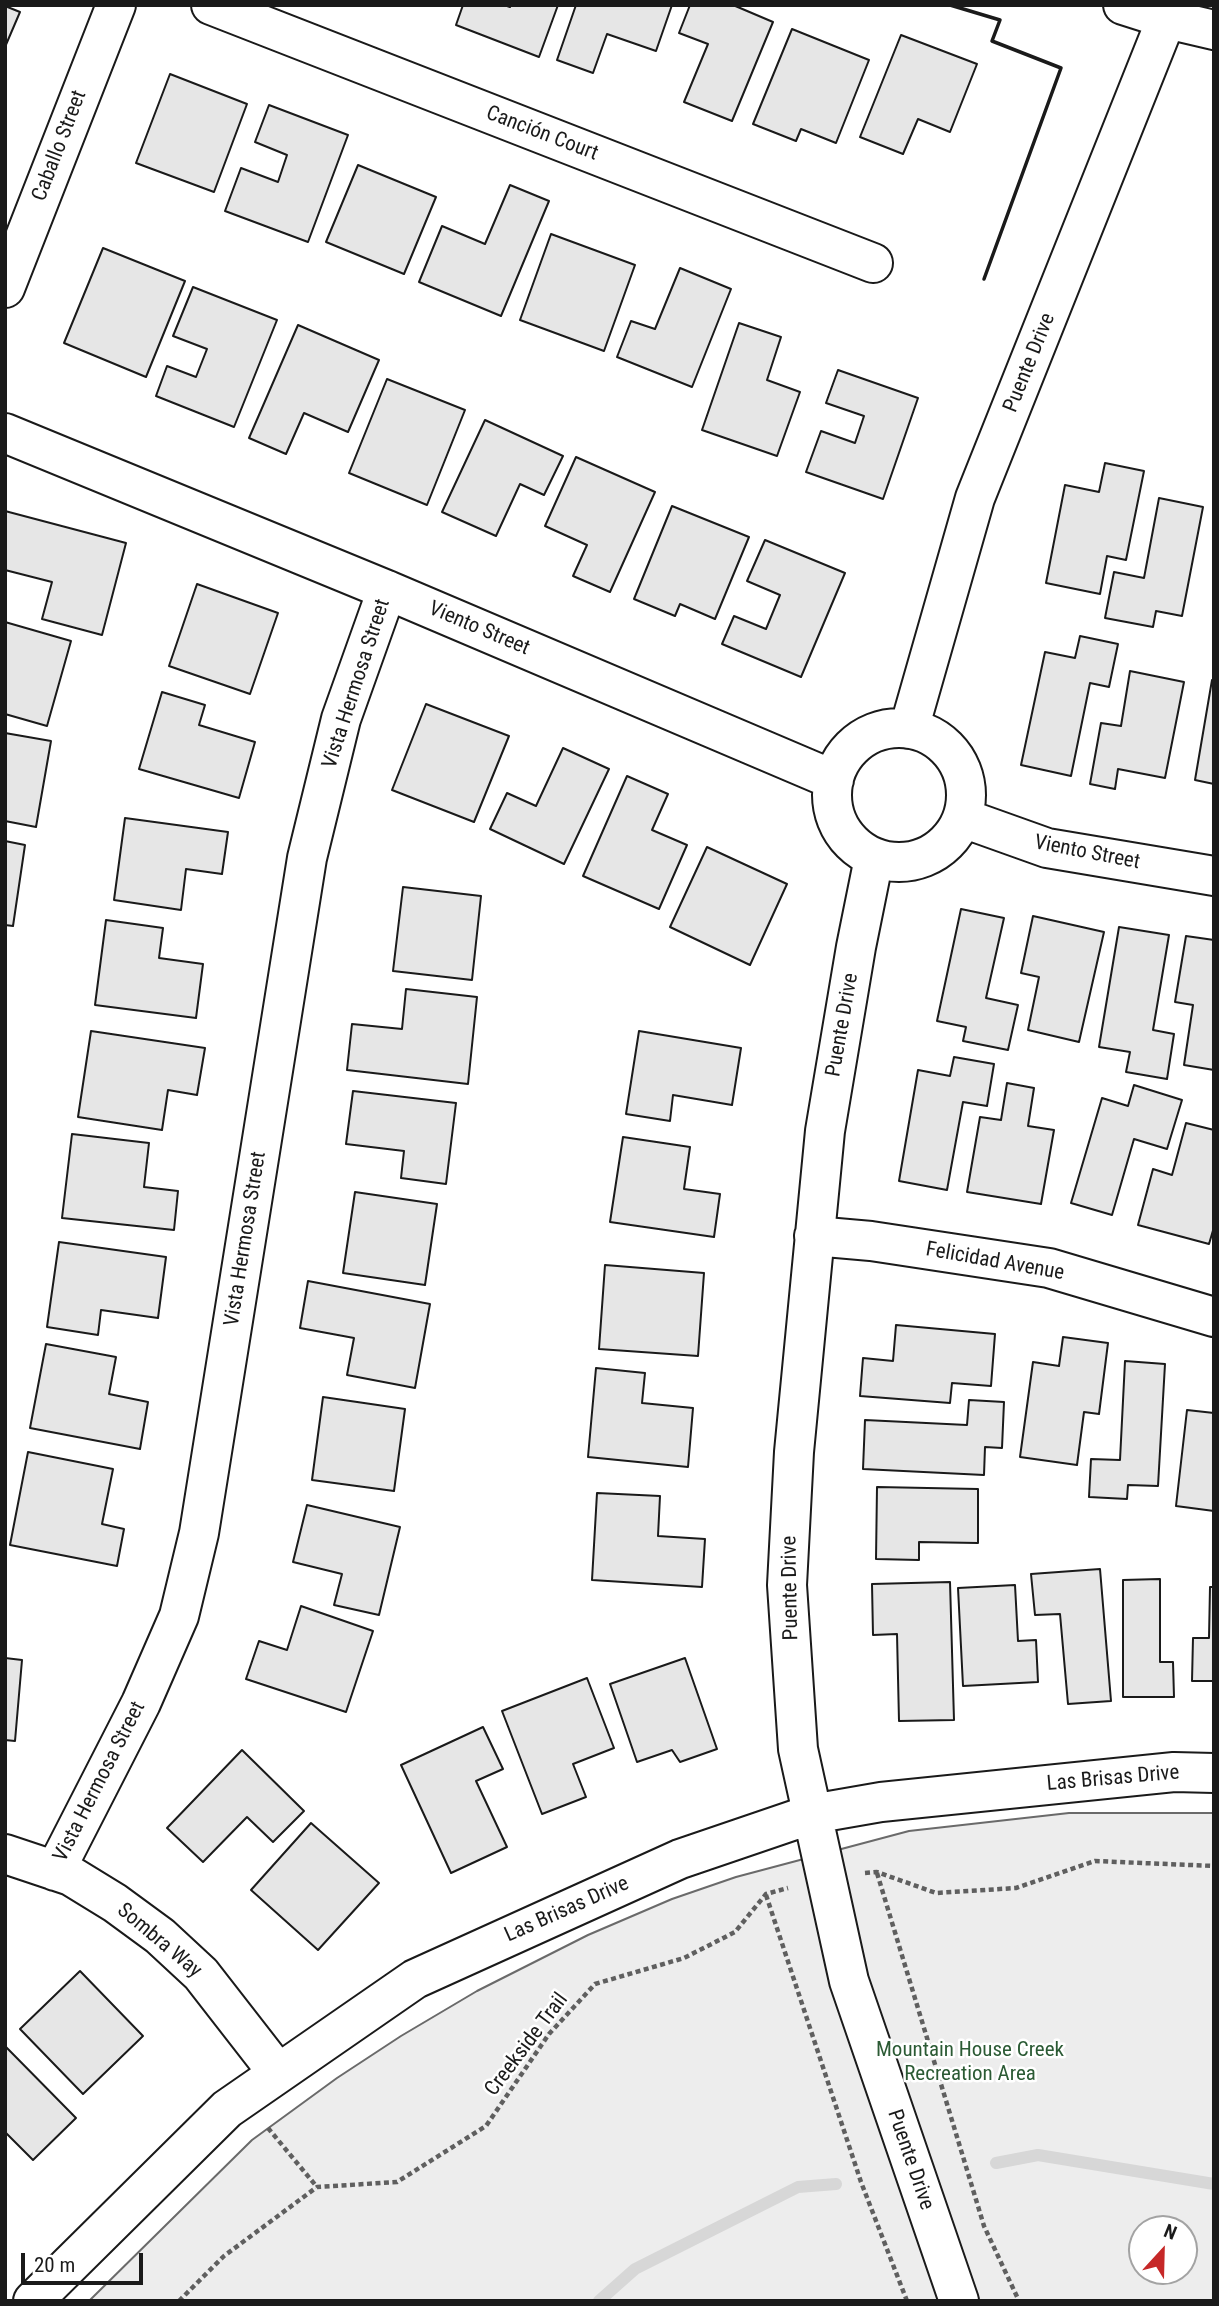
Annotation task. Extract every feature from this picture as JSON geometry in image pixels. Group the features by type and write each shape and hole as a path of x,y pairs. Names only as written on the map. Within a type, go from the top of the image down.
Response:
{"street":[{"name":"Caballo Street","path":"5,288 116,5"},
{"name":"Canción Court","path":"211,5 873,263"},
{"path":"1123,5 1169,12 1214,30"},
{"name":"Puente Drive","path":"909,729 975,498 1169,12"},
{"name":"Viento Street","path":"5,433 387,590 834,780"},
{"name":"Vista Hermosa Street","path":"55,1871 141,1703 179,1616 199,1533 307,858 341,719 387,590"},
{"path":"909,729 937,740 958,761 965,779 967,799 963,818 955,835 943,847 927,857 910,862 891,863 862,852 843,832 833,807 834,780 846,754 856,744 881,730 909,729"},
{"name":"Viento Street","path":"963,818 1047,848 1214,876"},
{"name":"Puente Drive","path":"874,858 825,1131 794,1451 788,1585 798,1749 824,1877 849,1981 959,2301"},
{"name":"Felicidad Avenue","path":"814,1236 871,1241 1049,1268 1214,1317"},
{"name":"Las Brisas Drive","path":"33,2301 227,2109 415,1979 680,1859 812,1814 881,1802 1174,1772 1214,1773"},
{"name":"Sombra Way","path":"5,1854 71,1877 115,1903 160,1936 201,1974 278,2073"}],"path":[{"path":"907,2301 861,2182 766,1894 824,1877 877,1872 936,1894 1016,1888 1095,1861 1214,1866"},
{"path":"877,1872 984,2226 1019,2301"},
{"name":"Creekside Trail","path":"317,2188 397,2182 486,2126 549,2034 595,1984 684,1958 735,1932 766,1894"},
{"path":"179,2301 224,2256 317,2188 243,2098"}],"shaded area":[{"name":"Mountain House Creek Recreation Area","path":"1069,1813 1214,1813 1214,2301 89,2301 252,2140 337,2078 401,2036 477,1991 588,1935 672,1899 736,1877 909,1831"}],"building":[{"path":"463,5 558,5 539,57 456,25"},
{"path":"576,5 672,5 656,51 607,34 593,73 557,60"},
{"path":"690,5 733,5 773,22 732,121 684,102 708,44 679,33"},
{"path":"5,6 20,12 5,47"},
{"path":"792,29 869,60 836,143 801,129 796,141 753,124"},
{"path":"901,35 977,64 950,132 918,119 903,154 860,137"},
{"path":"170,74 247,104 214,192 136,163"},
{"path":"269,105 348,135 308,242 225,211 241,168 278,182 287,155 255,142"},
{"path":"358,165 436,197 404,274 326,242"},
{"path":"510,185 549,201 501,316 419,282 442,226 485,244"},
{"path":"551,234 635,265 604,351 520,320"},
{"path":"103,248 185,281 146,377 64,343"},
{"path":"680,268 731,289 692,387 617,357 631,321 655,329"},
{"path":"193,287 277,320 234,427 156,396 167,366 196,377 207,349 173,336"},
{"path":"739,323 781,337 767,380 800,392 777,456 702,430"},
{"path":"298,325 379,360 348,432 304,413 286,454 249,438"},
{"path":"838,370 918,398 883,499 806,472 821,431 855,443 864,416 826,403"},
{"path":"387,379 465,410 427,505 349,473"},
{"path":"485,420 563,456 544,495 520,484 496,536 442,512"},
{"path":"576,457 655,492 610,592 573,576 587,545 545,526"},
{"path":"1105,463 1144,471 1126,560 1107,556 1100,594 1046,583 1065,485 1099,492"},
{"path":"1159,498 1203,507 1182,616 1156,611 1153,627 1105,618 1114,572 1144,578"},
{"path":"672,506 749,537 715,619 680,604 675,616 634,599"},
{"path":"5,511 126,543 102,635 42,619 52,582 5,570"},
{"path":"765,540 845,573 801,677 722,644 734,616 766,629 780,595 747,581"},
{"path":"197,584 278,613 250,694 169,666"},
{"path":"5,622 71,641 47,726 5,714"},
{"path":"1080,636 1118,644 1109,687 1090,683 1071,776 1021,765 1045,652 1075,658"},
{"path":"1130,671 1184,682 1165,778 1118,769 1115,789 1090,784 1101,723 1121,726"},
{"path":"1212,680 1214,681 1214,784 1195,780"},
{"path":"162,692 205,705 199,725 255,742 239,798 139,769"},
{"path":"426,704 509,736 474,822 392,790"},
{"path":"5,733 51,741 36,827 5,821"},
{"path":"563,748 609,769 564,864 490,829 507,793 536,806"},
{"path":"627,776 668,794 652,830 687,845 659,909 583,876"},
{"path":"125,818 228,832 222,874 186,869 181,910 114,900"},
{"path":"5,841 25,845 13,926 5,925"},
{"path":"707,847 787,884 750,965 670,927"},
{"path":"403,887 481,896 472,980 393,971"},
{"path":"961,909 1004,918 986,998 1018,1005 1008,1050 963,1041 966,1027 937,1021"},
{"path":"1033,916 1104,932 1079,1042 1028,1030 1039,977 1021,973"},
{"path":"106,920 163,928 159,958 203,964 196,1018 95,1005"},
{"path":"1119,927 1169,935 1153,1030 1174,1034 1167,1079 1126,1072 1130,1052 1099,1047"},
{"path":"1186,936 1214,940 1214,1070 1184,1065 1193,1005 1175,1002"},
{"path":"406,989 477,997 468,1084 347,1070 352,1024 402,1029"},
{"path":"91,1031 205,1048 197,1095 168,1090 162,1130 78,1117"},
{"path":"639,1031 741,1048 732,1105 673,1095 670,1121 626,1114"},
{"path":"954,1057 994,1064 987,1106 963,1102 947,1190 899,1181 918,1070 950,1076"},
{"path":"1007,1083 1034,1088 1028,1126 1054,1130 1041,1204 967,1192 980,1117 1001,1120"},
{"path":"1134,1085 1182,1100 1167,1149 1134,1139 1112,1215 1071,1203 1102,1098 1128,1106"},
{"path":"353,1091 456,1103 446,1184 401,1178 404,1151 346,1144"},
{"path":"1186,1123 1214,1130 1214,1227 1209,1244 1138,1225 1153,1169 1172,1175"},
{"path":"72,1134 149,1143 144,1187 178,1191 174,1230 62,1218"},
{"path":"623,1137 690,1147 684,1189 720,1194 714,1237 610,1222"},
{"path":"355,1192 437,1204 425,1285 343,1273"},
{"path":"59,1242 166,1257 158,1318 101,1310 98,1335 47,1327"},
{"path":"605,1265 704,1273 698,1356 599,1349"},
{"path":"308,1281 430,1304 415,1388 347,1375 354,1338 300,1328"},
{"path":"896,1325 995,1334 991,1386 952,1383 950,1403 860,1396 863,1358 893,1361"},
{"path":"1063,1337 1108,1343 1099,1414 1084,1412 1077,1465 1020,1457 1033,1362 1059,1366"},
{"path":"46,1344 116,1357 109,1394 148,1402 140,1449 30,1428"},
{"path":"1125,1361 1165,1364 1158,1486 1128,1485 1127,1499 1089,1497 1091,1459 1120,1460"},
{"path":"596,1368 645,1373 642,1403 693,1408 688,1467 588,1457"},
{"path":"323,1397 405,1409 394,1491 312,1480"},
{"path":"969,1400 1004,1402 1002,1448 985,1447 984,1475 863,1469 865,1420 967,1425"},
{"path":"1187,1410 1214,1413 1214,1511 1176,1506"},
{"path":"28,1452 113,1469 102,1524 124,1529 117,1566 10,1545"},
{"path":"877,1487 978,1489 978,1543 919,1542 919,1560 876,1559"},
{"path":"597,1493 660,1496 658,1536 705,1539 702,1587 592,1580"},
{"path":"307,1505 400,1527 379,1615 334,1605 342,1574 293,1562"},
{"path":"1100,1569 1111,1701 1068,1704 1060,1614 1035,1615 1031,1574"},
{"path":"1160,1579 1160,1662 1173,1662 1174,1697 1123,1697 1123,1580"},
{"path":"950,1582 954,1720 899,1721 897,1634 873,1635 872,1584"},
{"path":"1015,1585 1018,1641 1036,1640 1038,1682 963,1686 958,1588"},
{"path":"1210,1587 1214,1587 1214,1681 1192,1681 1193,1638 1209,1638"},
{"path":"301,1606 373,1631 346,1712 246,1679 259,1641 287,1650"},
{"path":"5,1658 22,1660 15,1741 5,1740"},
{"path":"685,1658 717,1749 680,1762 672,1750 637,1762 610,1684"},
{"path":"587,1678 614,1748 573,1764 586,1797 542,1814 502,1711"},
{"path":"483,1727 503,1769 476,1781 507,1847 451,1873 401,1765"},
{"path":"242,1750 304,1811 273,1842 247,1817 203,1862 167,1828"},
{"path":"311,1823 379,1883 318,1950 251,1890"},
{"path":"80,1971 143,2036 83,2094 20,2029"},
{"path":"5,2046 76,2118 33,2160 5,2132"}],"waterway":[{"path":"996,2163 1038,2155 1214,2184"},
{"path":"599,2301 635,2269 798,2187 836,2184"}],"wall":[{"path":"950,5 1000,20 992,41 1061,68 984,279"}]}
